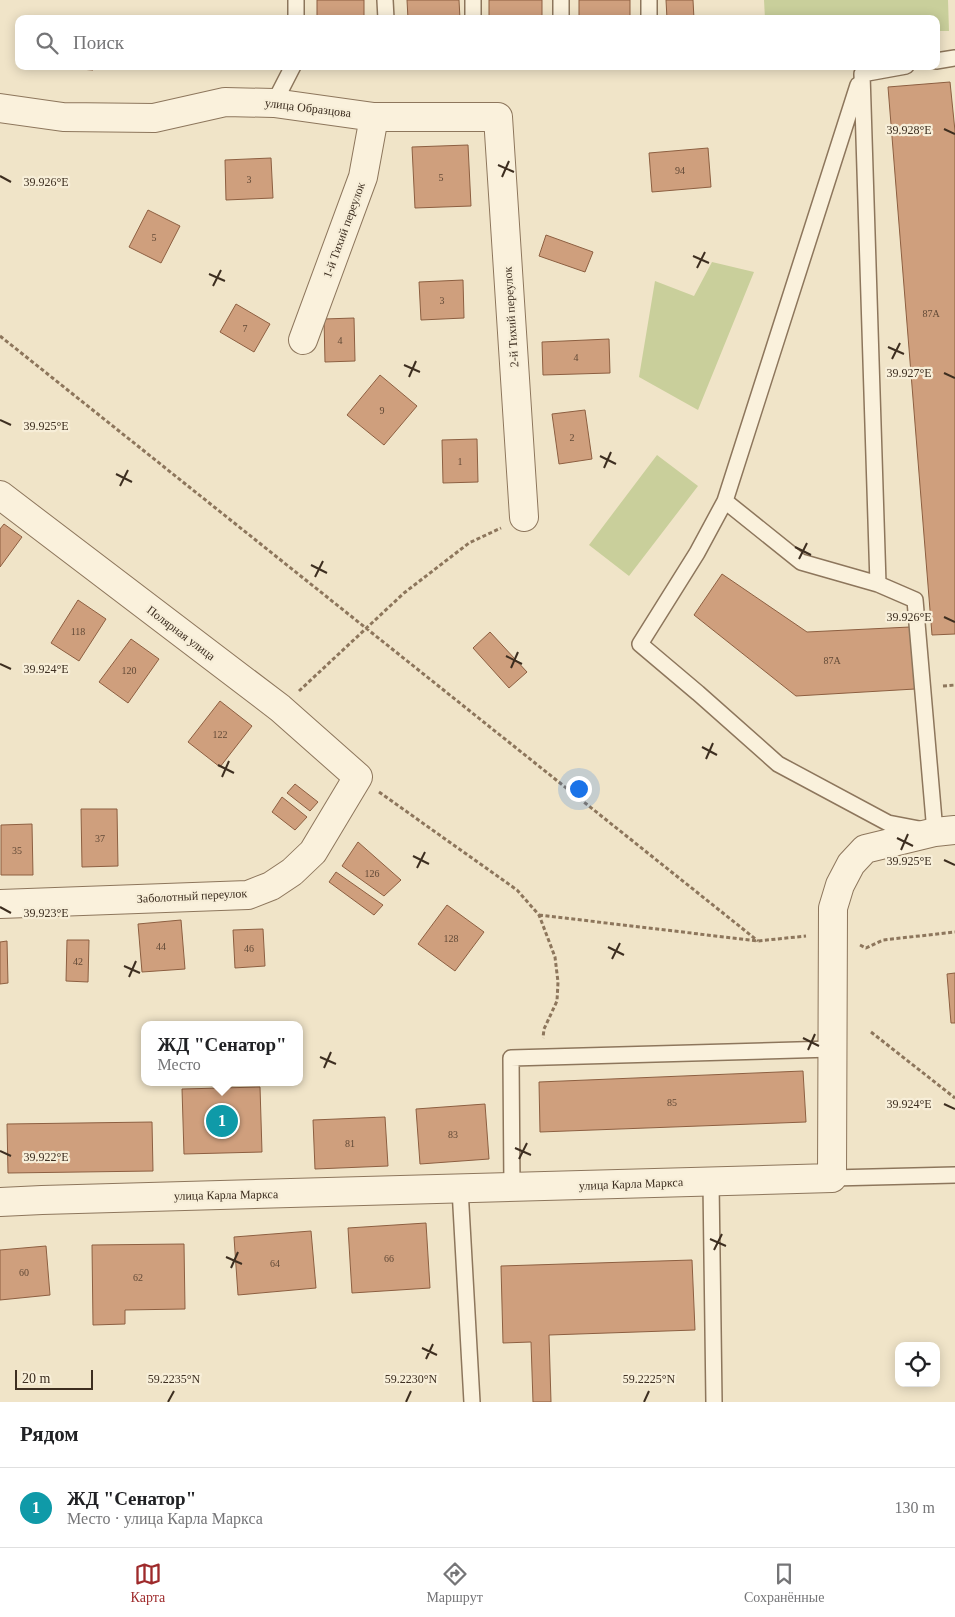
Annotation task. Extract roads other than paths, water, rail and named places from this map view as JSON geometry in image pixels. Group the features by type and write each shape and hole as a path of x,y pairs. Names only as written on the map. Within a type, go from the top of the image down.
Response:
{"street":[{"name":"улица Образцова","path":"0,108 63,117 154,118 225,102 274,103 374,117 498,117"},
{"name":"1-й Тихий переулок","path":"303,340 363,177 374,117"},
{"name":"2-й Тихий переулок","path":"498,117 524,517"},
{"name":"Полярная улица","path":"0,495 280,708 358,777"},
{"name":"Заболотный переулок","path":"0,904 248,895 271,886 292,872 313,852 358,777"},
{"path":"832,1178 833,908 840,885 851,864 865,849 945,831"},
{"name":"улица Карла Маркса","path":"0,1202 832,1178"}],"lane":[{"path":"296,0 296,15"},
{"path":"386,0 386,15"},
{"path":"473,0 473,15"},
{"path":"561,0 561,15"},
{"path":"649,0 649,15"},
{"path":"940,60 955,58"},
{"path":"274,103 291,70"},
{"path":"862,74 884,70"},
{"path":"725,501 801,562 878,584 915,600 945,831 888,823 778,764 640,644 697,553 725,501 862,74"},
{"path":"862,74 878,584"},
{"path":"512,1188 511,1058 832,1049"},
{"path":"832,1178 955,1174"},
{"path":"710,1182 714,1402"},
{"path":"460,1189 472,1402"}],"place":[{"name":"ЖД \"Сенатор\"","path":"222,1121"}]}
